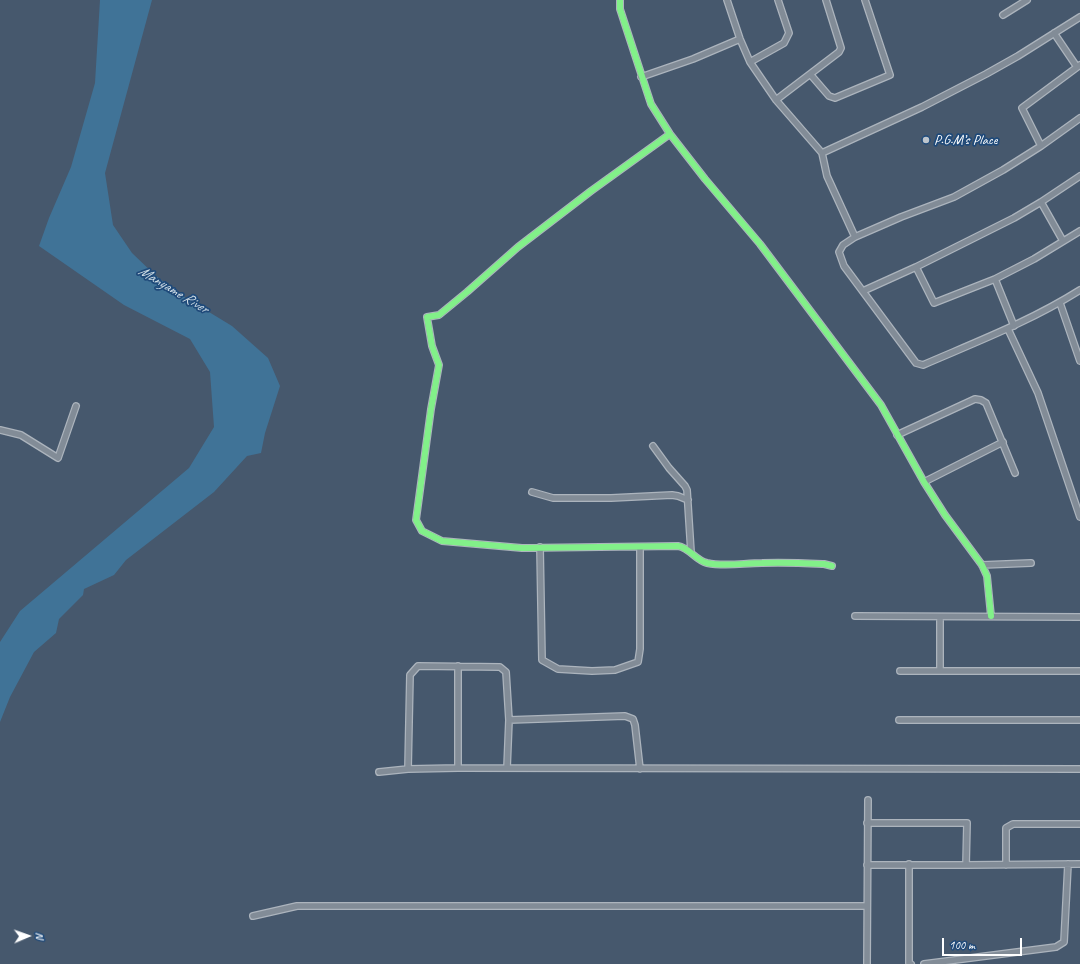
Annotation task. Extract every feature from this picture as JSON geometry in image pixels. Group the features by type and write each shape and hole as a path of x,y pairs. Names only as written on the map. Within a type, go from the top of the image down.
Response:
{"street":[{"path":"620,0 620,9 651,104 670,134 705,179 760,244 881,405 924,482 945,515 982,565 987,576 990,616"},
{"path":"727,0 740,39 750,62 776,100 822,153 827,176 856,236"},
{"path":"750,62 784,44 789,33 778,0"},
{"path":"776,100 839,52 841,48 826,0"},
{"path":"810,74 829,96 835,98 890,74 865,0"},
{"path":"1003,15 1027,0"},
{"path":"822,153 922,107 986,74 1018,56 1080,17"},
{"path":"1041,146 1022,108 1078,66 1054,33"},
{"path":"641,76 693,59 740,39"},
{"path":"1080,118 1041,146 1003,170 954,197 856,236 843,245 839,252 844,266 919,365 923,365 1008,329 1060,303 1080,290"},
{"path":"670,134 591,191 509,254 484,278 439,315 426,317 432,346 439,365 431,409 416,520 422,531 442,541 522,548 678,546 691,552 698,560 708,563 728,565 762,563 824,564 832,566"},
{"path":"863,290 916,267 1014,218 1080,176"},
{"path":"1041,202 1063,241"},
{"path":"916,267 934,303 994,279 1034,259 1080,231"},
{"path":"994,279 1014,326"},
{"path":"1060,303 1080,361"},
{"path":"1008,329 1038,393 1080,517"},
{"path":"897,435 975,399 981,400 986,404 1015,473"},
{"path":"0,430 21,435 58,458 76,406"},
{"path":"924,482 1003,442"},
{"path":"653,446 669,468 685,486 688,500 691,552"},
{"path":"532,492 553,498 611,498 672,495 688,500"},
{"path":"540,547 542,660 558,669 592,671 615,670 638,662 640,649 640,547"},
{"path":"982,565 1032,563"},
{"path":"855,616 1080,617"},
{"path":"940,617 940,670"},
{"path":"408,769 410,675 418,666 500,667 506,672 509,720 507,768"},
{"path":"458,666 458,768"},
{"path":"900,671 1080,671"},
{"path":"509,720 625,716 633,719 635,725 640,769"},
{"path":"899,720 1080,720"},
{"path":"378,772 408,769 458,768 1080,769"},
{"path":"867,964 866,906 868,800"},
{"path":"867,823 967,823 966,866"},
{"path":"1006,865 1006,828 1013,824 1080,824"},
{"path":"867,864 966,866 1080,864"},
{"path":"909,864 909,963 911,964"},
{"path":"924,964 1056,947 1064,942 1068,864"},
{"path":"253,916 297,906 866,906"}],"water":[{"name":"Manyame River","path":"100,0 152,0 105,173 113,225 132,253 156,276 181,295 232,326 268,358 280,386 265,433 261,453 247,456 214,492 126,560 114,575 84,589 83,595 59,619 56,633 34,652 10,697 0,722 0,642 20,611 189,468 214,427 210,372 190,339 124,305 39,246 49,218 71,167 95,83"}],"cycle path":[{"path":"620,0 620,9 651,104 670,134 705,179 760,244 881,405 924,482 945,515 982,565 987,576 991,616"},
{"path":"670,134 591,191 518,247 439,315 427,317 432,346 439,365 431,409 416,520 422,531 442,541 522,548 678,546 686,549 699,559 707,563 714,564 785,563 824,564 832,566"}],"place":[{"name":"P.G.M’s Place","path":"926,140"}]}
